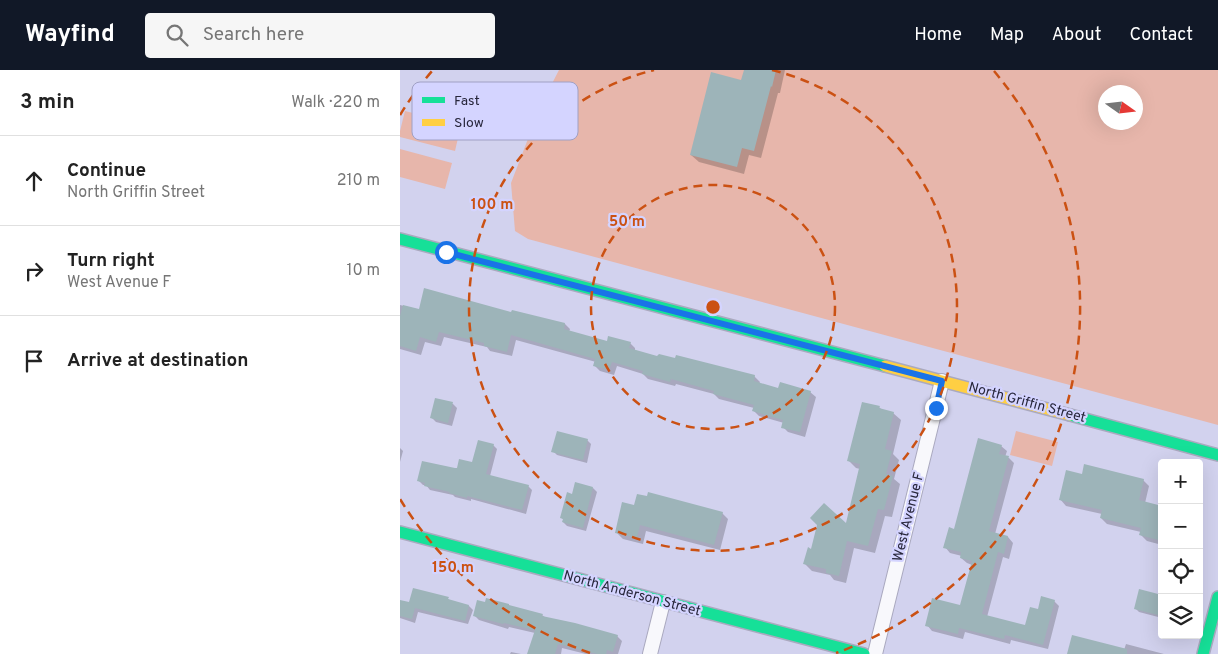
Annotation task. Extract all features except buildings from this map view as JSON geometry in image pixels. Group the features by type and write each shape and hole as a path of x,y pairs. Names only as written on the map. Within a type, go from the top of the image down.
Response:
{"street":[{"name":"North Griffin Street","path":"400,240 1218,455"},
{"name":"West Avenue F","path":"875,654 942,381"},
{"name":"North Anderson Street","path":"400,532 864,654"},
{"path":"1203,654 1218,597"},
{"path":"650,654 663,602"}],"shaded area":[{"path":"559,70 1218,70 1218,425 528,239 515,231 511,183 528,140 578,140 578,82 553,82"},
{"path":"405,111 412,113 412,140 458,140 455,151 400,137"},
{"path":"400,149 452,163 445,189 400,177"},
{"path":"1016,431 1058,442 1052,466 1010,455"}],"traffic: fast":[{"path":"400,239 885,366"},
{"path":"1070,415 1218,455"},
{"path":"400,532 864,654"},
{"path":"1203,654 1218,597"}],"traffic: slow":[{"path":"885,366 1070,415"}],"route":[{"path":"446,252 942,381 936,408"}]}
